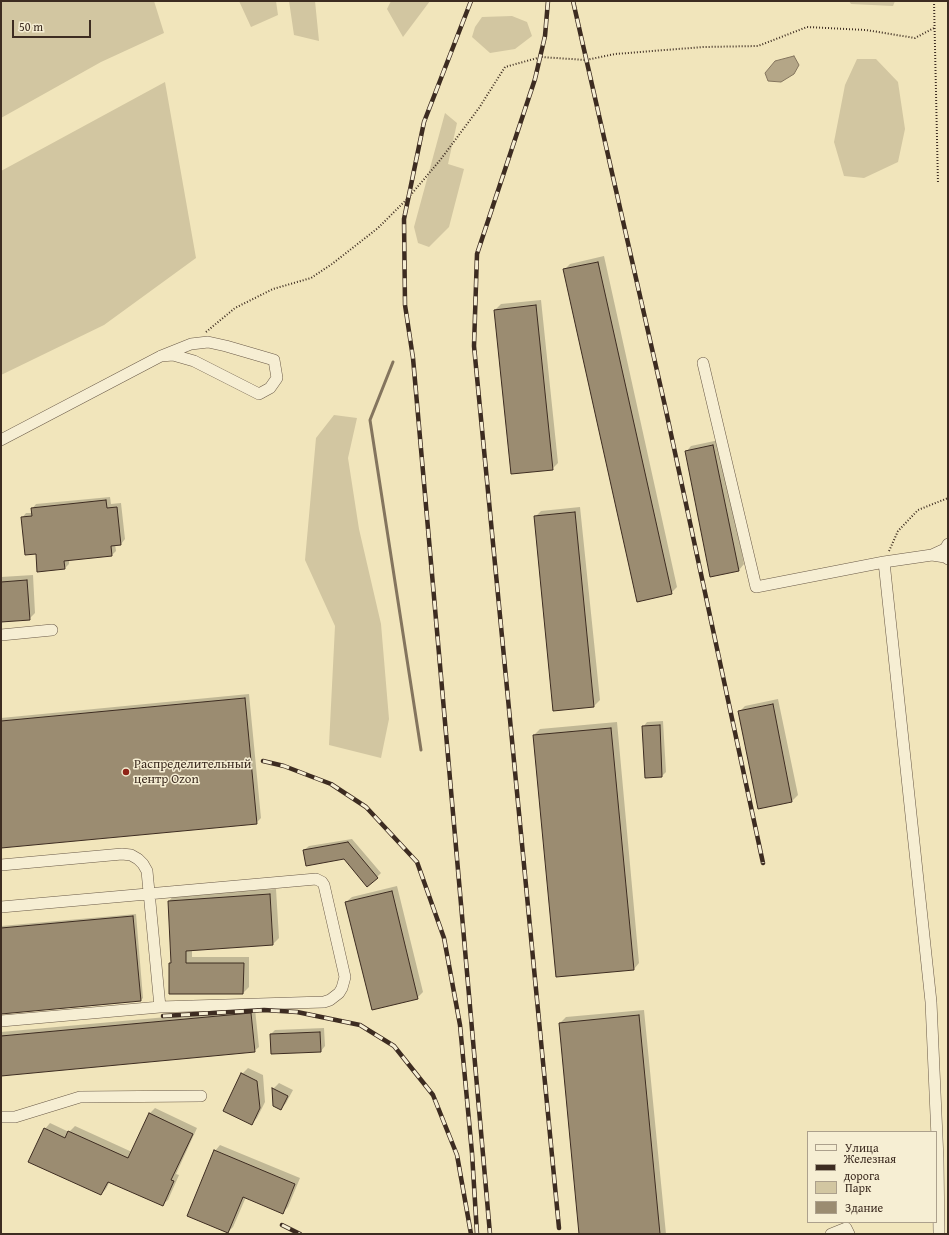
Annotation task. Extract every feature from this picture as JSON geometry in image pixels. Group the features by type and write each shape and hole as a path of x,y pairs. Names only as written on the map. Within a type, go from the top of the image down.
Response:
{"street":[{"path":"1,440 161,356 191,344 208,342 274,360 277,378 270,388 259,394 194,361 173,356 161,356"},
{"path":"704,363 756,587 932,554 945,549 948,544"},
{"path":"932,554 946,557 948,559"},
{"path":"884,562 931,1002 937,1131"},
{"path":"1,635 52,630"},
{"path":"1,865 122,854 131,855 138,859 147,871 160,1007"},
{"path":"1,907 312,879 319,880 324,885 345,972 344,982 339,993 330,1000 324,1002 160,1007 1,1021"},
{"path":"1,1117 15,1117 80,1097 201,1096"},
{"path":"937,1137 939,1234"},
{"path":"831,1234 846,1228 850,1234"}],"path":[{"path":"934,1 938,184"},
{"path":"191,344 235,308 273,289 311,278 332,264 378,228 409,197 441,159 479,108 505,67 541,57 586,60 615,54 703,47 758,46 807,27 866,30 915,38 934,28"},
{"path":"884,562 898,532 918,510 948,498"}],"green space":[{"path":"1,1 154,1 164,33 101,62 1,118"},
{"path":"239,1 276,1 278,15 251,27"},
{"path":"289,1 315,1 319,41 294,35"},
{"path":"391,1 430,1 403,37 387,9"},
{"path":"849,1 895,1 893,6 851,4"},
{"path":"512,16 527,22 532,36 515,49 490,53 472,37 475,27 482,17"},
{"path":"857,59 876,59 898,82 905,129 898,162 864,178 844,176 834,142 845,85"},
{"path":"165,82 196,258 104,325 1,375 1,171"},
{"path":"445,113 457,123 448,164 464,169 449,227 429,247 418,243 414,227"},
{"path":"334,415 357,418 348,458 359,529 381,624 389,719 381,758 329,745 335,626 305,560 316,438"}],"shaded area":[{"path":"794,56 799,65 794,74 781,82 768,81 765,73 775,61"}],"building":[{"path":"598,262 672,594 637,602 563,269"},
{"path":"536,305 553,470 511,474 494,310"},
{"path":"713,445 739,571 710,577 685,451"},
{"path":"106,500 107,508 117,507 121,545 111,546 112,556 64,561 65,569 37,572 36,554 25,555 21,517 32,516 31,508"},
{"path":"575,512 594,707 553,711 534,516"},
{"path":"27,580 30,620 1,622 1,582"},
{"name":"Распределительный центр Ozon","path":"245,698 257,824 1,848 1,721"},
{"path":"773,704 792,802 758,809 738,711"},
{"path":"660,725 662,777 645,778 642,726"},
{"path":"611,728 634,970 556,977 533,735"},
{"path":"348,842 378,878 367,887 344,859 306,866 303,850"},
{"path":"392,891 418,999 372,1010 345,902"},
{"path":"270,894 273,945 186,951 186,963 244,963 243,994 169,994 169,963 171,963 168,901"},
{"path":"133,916 141,1001 1,1014 1,928"},
{"path":"251,1013 255,1052 1,1076 1,1036"},
{"path":"639,1015 660,1234 579,1234 559,1023"},
{"path":"320,1032 321,1052 271,1054 270,1034"},
{"path":"241,1073 257,1081 260,1108 252,1125 223,1111"},
{"path":"272,1088 288,1096 281,1110 273,1106"},
{"path":"149,1113 193,1134 171,1180 174,1181 163,1206 108,1182 101,1195 28,1162 44,1128 65,1138 68,1131 128,1158"},
{"path":"214,1150 295,1184 283,1214 243,1197 228,1233 187,1216"}],"waterway":[{"path":"393,362 370,420 421,750"}],"railway":[{"path":"471,1 424,122 404,219 405,305 413,358 490,1234"},
{"path":"548,1 545,36 535,79 477,254 474,346 559,1228"},
{"path":"573,1 665,406 763,863"},
{"path":"263,761 284,766 331,784 366,807 417,862 444,938 460,1025 472,1153 477,1234"},
{"path":"163,1016 264,1010 297,1012 360,1025 394,1046 433,1095 457,1155 471,1234"},
{"path":"282,1225 300,1234"}],"place":[{"name":"Распределительный центр Ozon","path":"126,772"}]}
